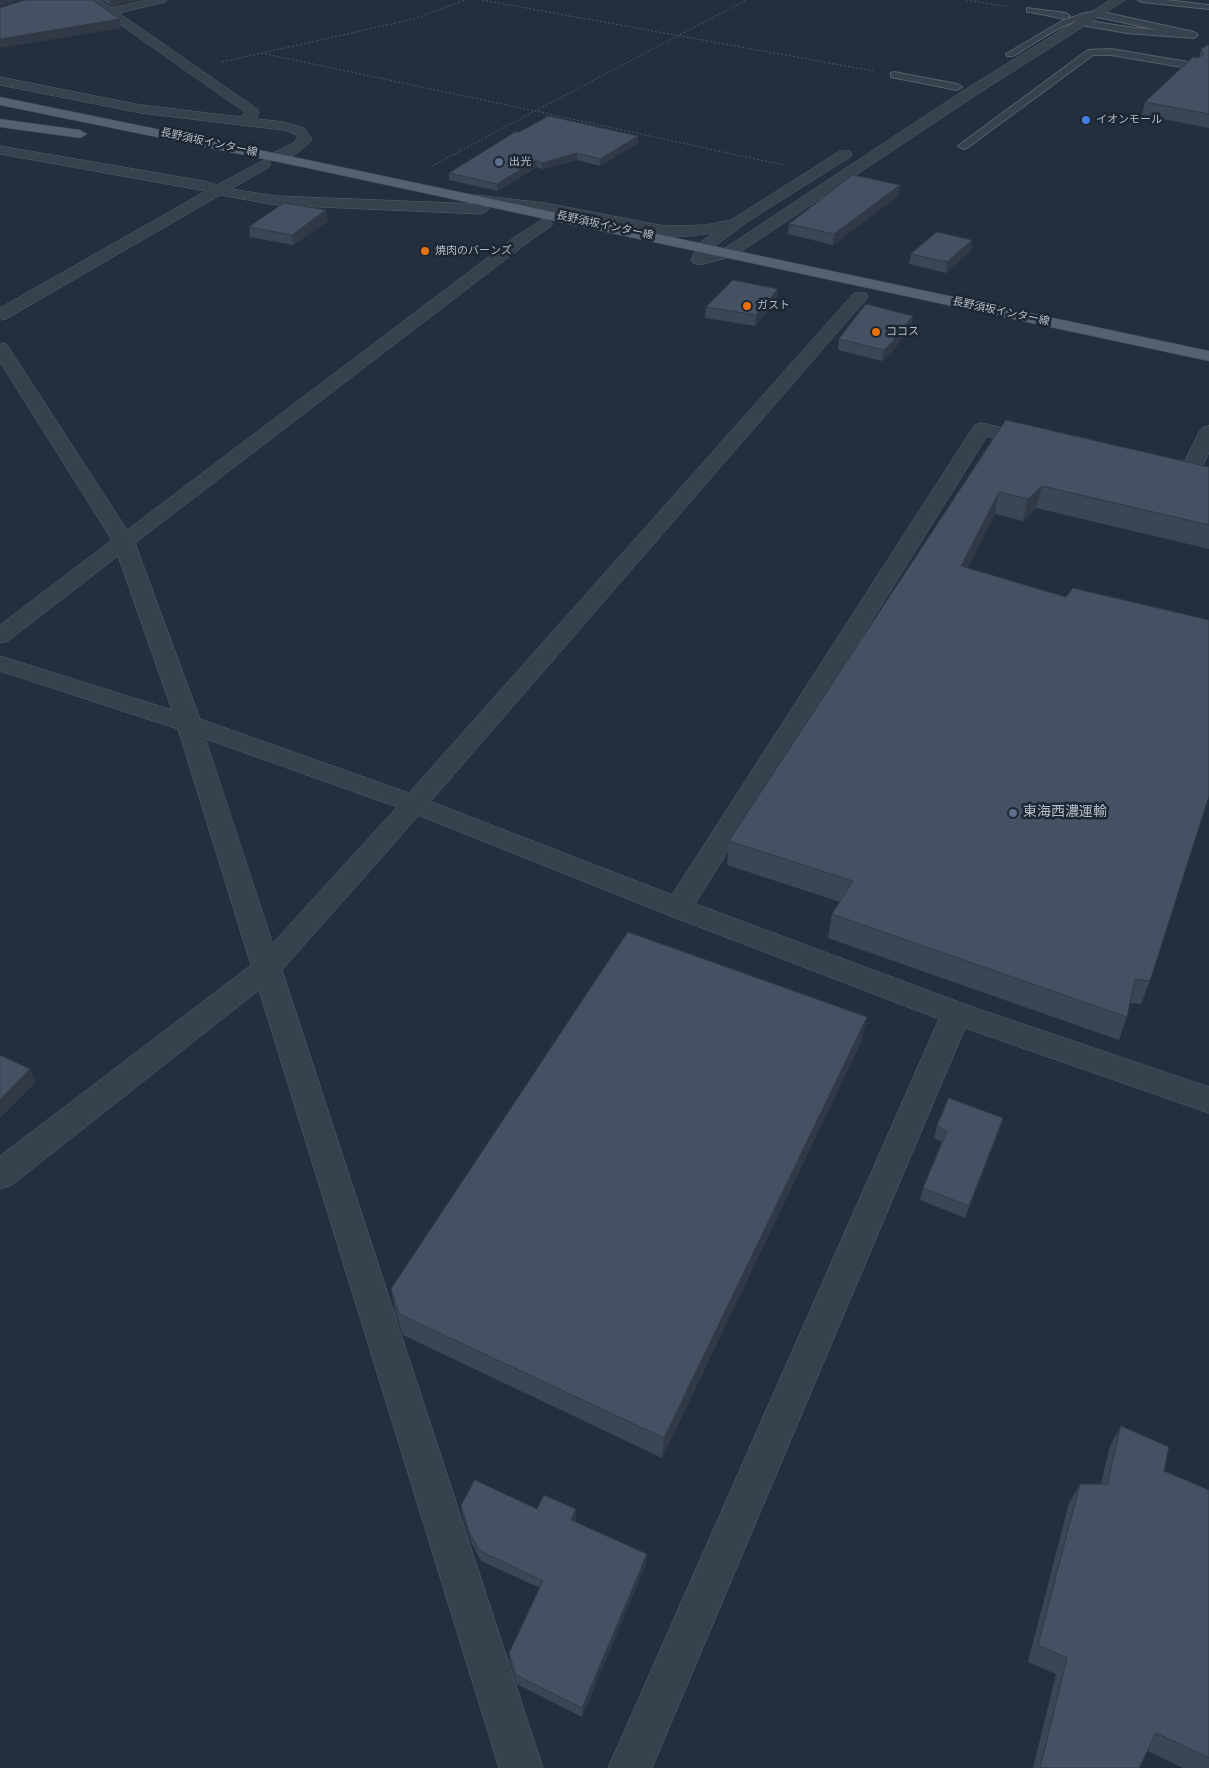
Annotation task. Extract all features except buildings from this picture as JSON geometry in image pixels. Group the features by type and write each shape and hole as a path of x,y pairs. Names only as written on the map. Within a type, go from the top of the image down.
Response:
{"main road":[{"name":"長野須坂インター線","path":"0,101 701,254 860,297 1209,370"},
{"name":"長野須坂インター線","path":"0,123 270,161 400,183 545,224 701,254 728,253 1209,356"}],"street":[{"path":"92,0 252,112 251,116 244,121"},
{"path":"110,12 162,0"},
{"path":"926,106 1092,0"},
{"path":"728,253 971,92 1119,0"},
{"path":"0,81 141,109 293,128 301,131 305,139 297,147 0,315"},
{"path":"701,254 742,218 855,148"},
{"path":"0,150 204,186 218,191 262,199 293,202 477,204 554,209 675,232 699,232 742,218"},
{"path":"0,636 521,240 545,224"},
{"path":"0,1175 267,968 414,804 860,297"},
{"path":"0,348 124,542 189,724 521,1768"},
{"path":"678,908 982,429 1057,446"},
{"path":"1209,432 1178,475 1209,482"},
{"path":"0,663 189,724 414,804 678,908 956,1013 1209,1100"},
{"path":"630,1768 956,1013"}],"lane":[{"path":"1142,0 1209,5"},
{"path":"1192,0 1209,5"},
{"path":"1030,10 1066,16"},
{"path":"1010,54 1073,18 1088,14 1098,14 1198,35 1127,30 1084,23"},
{"path":"963,146 1092,52 1110,52 1194,66"},
{"path":"894,75 957,87"}],"path":[{"path":"189,69 414,19 465,0"},
{"path":"482,0 894,75"},
{"path":"400,183 746,0"},
{"path":"966,0 1030,10"},
{"path":"261,53 815,172"}],"place":[{"name":"イオンモール","path":"1086,120"},
{"name":"出光","path":"499,162"},
{"name":"焼肉のバーンズ","path":"425,251"},
{"name":"ガスト","path":"747,306"},
{"name":"ココス","path":"876,332"},
{"name":"東海西濃運輸","path":"1013,813"}]}
